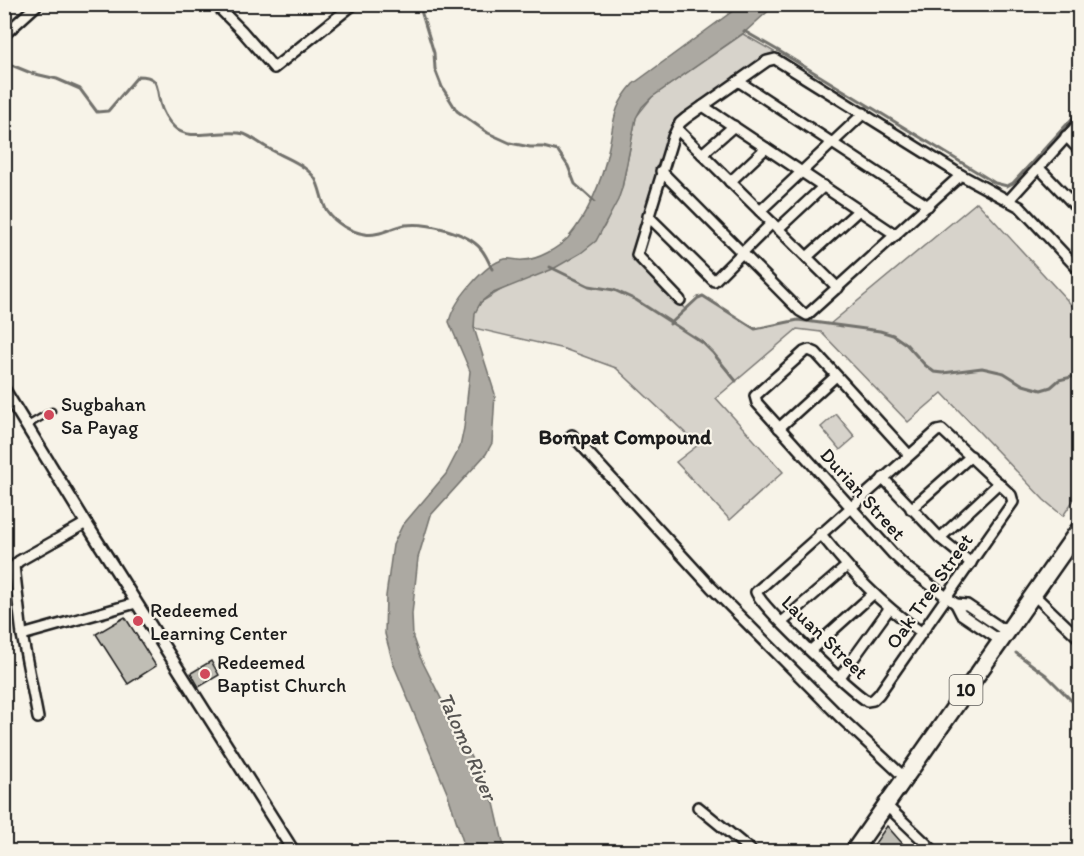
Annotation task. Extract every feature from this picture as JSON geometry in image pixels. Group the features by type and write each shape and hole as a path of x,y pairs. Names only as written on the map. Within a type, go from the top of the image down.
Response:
{"highway":[{"name":"10","path":"853,852 1080,528"}],"street":[{"path":"4,35 38,4"},
{"path":"214,4 242,31 274,68 354,4"},
{"path":"680,300 637,255 661,171 677,129 686,118 767,61 775,59 961,175 1009,200 1027,213 1080,271"},
{"path":"738,81 928,206"},
{"path":"703,106 896,235"},
{"path":"760,211 864,113"},
{"path":"1009,200 1080,122"},
{"path":"702,154 734,126"},
{"path":"677,129 838,288"},
{"path":"1066,136 1080,151"},
{"path":"730,182 766,148"},
{"path":"1039,168 1080,211"},
{"path":"661,171 803,314 811,314 961,175"},
{"path":"648,216 714,281 742,253 824,186"},
{"path":"807,257 859,210"},
{"name":"Durian Street","path":"836,376 816,353 809,350 755,396 757,404 909,569 956,604 961,614 1004,637"},
{"path":"779,428 836,376 909,455"},
{"path":"4,389 294,852"},
{"path":"921,632 889,609 873,594 820,534 937,431 942,430 999,483 940,538"},
{"path":"572,435 711,587 842,719 905,778"},
{"path":"911,509 971,456"},
{"path":"883,478 940,538 970,563"},
{"name":"Oak Tree Street","path":"873,700 1014,501 999,483"},
{"path":"38,718 22,635 14,566 86,523"},
{"name":"Lauan Street","path":"820,534 756,592 782,622 840,677 864,699 873,700"},
{"path":"782,622 846,566"},
{"path":"811,650 873,594"},
{"path":"1033,594 1080,639"},
{"path":"22,635 136,603"},
{"path":"840,677 889,609"},
{"path":"886,805 935,852"},
{"path":"698,807 753,852"}],"lane":[{"path":"26,426 52,411"}],"shaded area":[{"path":"741,5 775,5 745,32 652,97 642,107 636,118 618,200 596,241 581,253 553,269 491,294 481,302 475,313 474,328 495,394 492,443 486,454 431,515 418,558 412,614 413,638 419,655 494,803 505,851 466,851 448,795 393,663 385,634 386,596 393,545 402,526 446,474 460,447 464,428 470,371 449,322 456,304 488,268 505,259 521,260 541,256 568,238 582,219 598,186 617,109 626,93 633,84"},
{"path":"743,34 776,53 767,55 677,118 670,131 632,254 685,309 703,296 755,329 798,320 830,324 977,202 1079,313 1079,492 1063,516 1044,500 942,393 908,422 821,332 797,329 716,398 783,472 730,520 676,462 698,445 616,368 564,349 474,328 474,313 481,302 604,227 622,188 636,117 652,97"},
{"path":"836,414 855,437 840,450 821,427"}],"building":[{"path":"125,617 156,666 128,684 96,634"},
{"name":"Redeemed Baptist Church","path":"211,661 219,675 199,687 191,673"},
{"path":"887,826 910,852 869,852"}],"waterway":[{"path":"419,4 434,53 435,69 442,87 457,111 488,133 510,143 558,151 568,166 575,184 594,201"},
{"path":"744,31 995,183 1007,186 1013,183 1080,110"},
{"path":"4,62 80,89 97,112 108,111 138,76 150,78 156,84 164,113 180,132 197,135 244,134 298,164 314,177 327,211 344,227 370,235 414,224 446,230 475,243 492,269"},
{"path":"550,267 589,286 614,290 636,300 703,343 736,381"},
{"path":"670,324 703,296 755,329 798,320 880,331 893,335 906,344 934,372 982,368 1004,373 1023,385 1041,390 1051,387 1059,380 1080,375"},
{"path":"1016,653 1046,675 1080,709"}],"place":[{"name":"Sugbahan Sa Payag","path":"49,415"},
{"name":"Redeemed Learning Center","path":"138,621"},
{"name":"Redeemed Baptist Church","path":"205,674"}],"district":[{"name":"Bompat Compound","path":"625,436"}],"water label":[{"name":"Talomo River","path":"468,746"}]}
